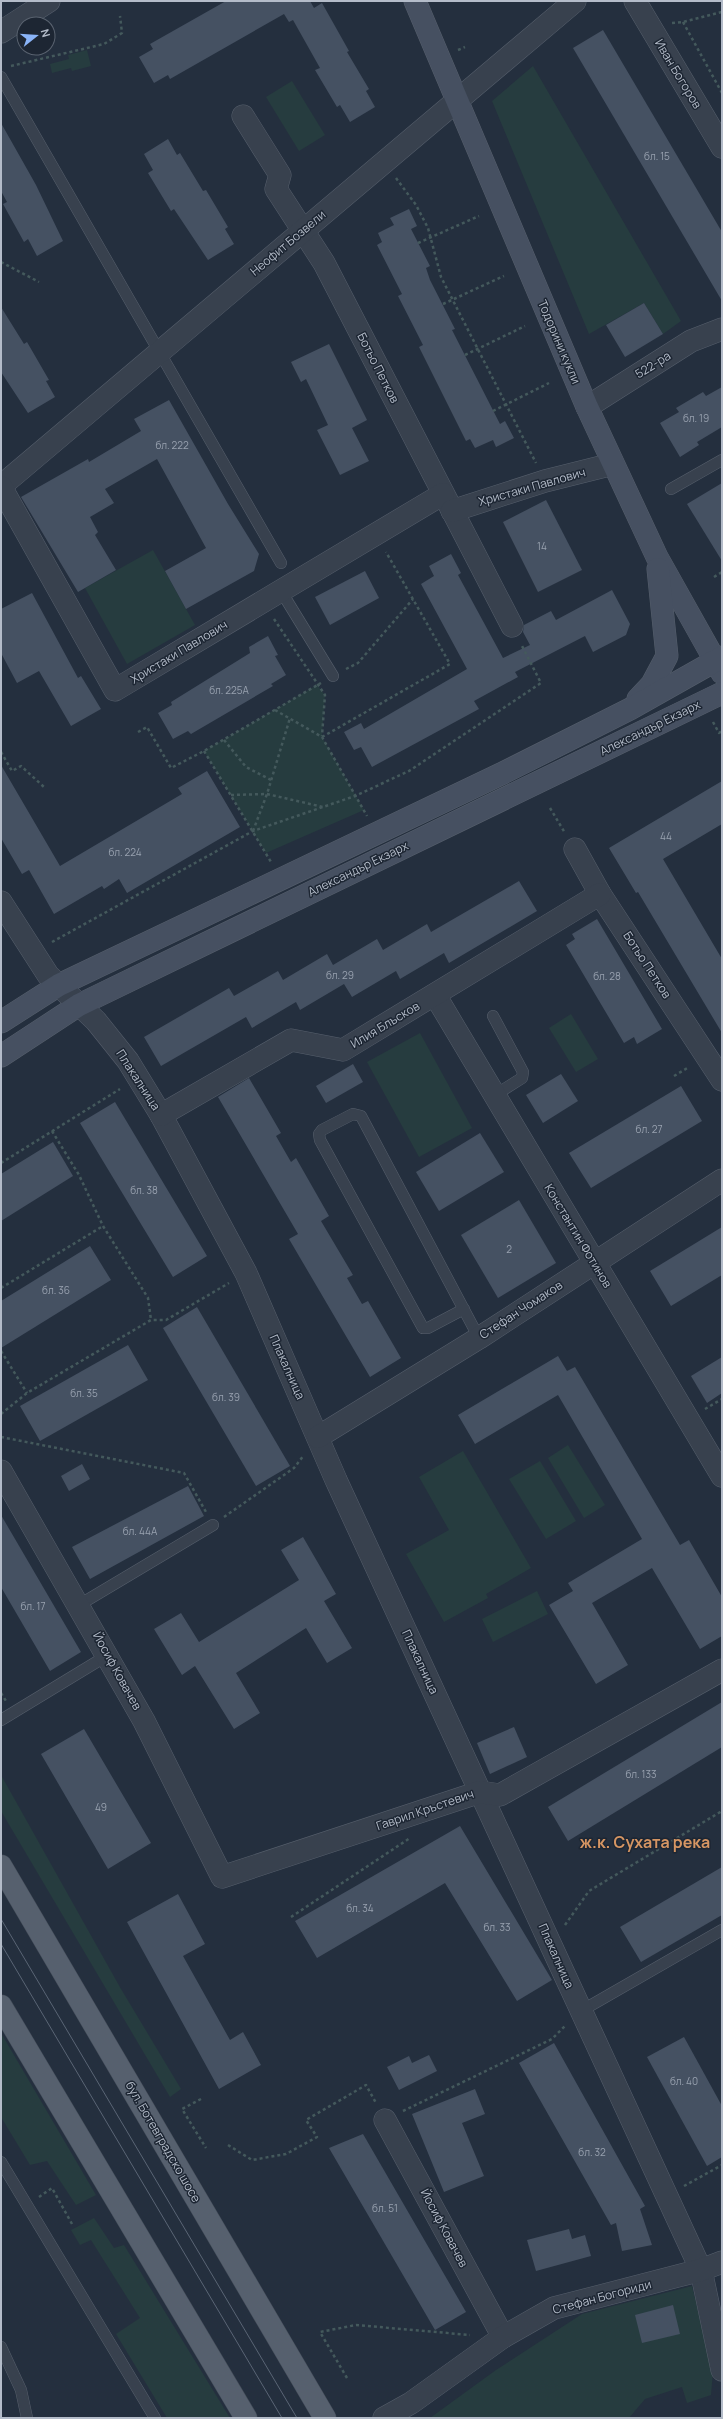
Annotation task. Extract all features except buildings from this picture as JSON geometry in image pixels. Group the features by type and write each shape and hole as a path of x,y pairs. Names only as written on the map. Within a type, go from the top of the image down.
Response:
{"main road":[{"name":"бул. Ботевградско шосе","path":"1,1866 328,2415"},
{"path":"1,2006 246,2418"}],"street":[{"path":"1,32 49,1"},
{"name":"Тодорини кукли","path":"416,1 587,407 613,464 657,557 720,664"},
{"name":"Неофит Бозвели","path":"1,486 575,1"},
{"name":"Иван Богоров","path":"635,1 722,147"},
{"name":"Ботьо Петков","path":"243,116 280,174 276,189 324,263 512,626"},
{"name":"522-ра","path":"587,407 691,341 722,329"},
{"name":"Христаки Павлович","path":"1,486 115,690 376,534 447,503 613,464"},
{"path":"630,709 652,684 667,656 657,557"},
{"name":"Александър Екзарх","path":"1,1022 59,985 503,773 720,664"},
{"name":"Александър Екзарх","path":"1,1056 79,1004 722,693"},
{"name":"Ботьо Петков","path":"575,849 600,894 722,1080"},
{"name":"Илия Блъсков","path":"161,1115 291,1040 343,1050 600,894"},
{"name":"Плакалница","path":"1,902 48,975 96,1021 138,1078 161,1115 246,1273 318,1437 480,1792 701,2270 722,2370"},
{"name":"Константин Фотинов","path":"434,995 722,1476"},
{"name":"Стефан Чомаков","path":"318,1437 479,1338 722,1180"},
{"name":"Йосиф Ковачев","path":"1,1471 144,1720 222,1877"},
{"name":"Гаврил Кръстевич","path":"222,1877 480,1792 500,1796 722,1670"},
{"name":"Йосиф Ковачев","path":"385,2120 503,2337"},
{"name":"Стефан Богориди","path":"384,2418 407,2411 503,2337 554,2308 701,2270 722,2262"}],"lane":[{"path":"1,77 281,563"},
{"path":"671,489 722,460"},
{"path":"272,596 333,676"},
{"path":"493,1016 523,1072 522,1078 494,1095"},
{"path":"464,1309 428,1328 423,1328 320,1140 319,1134 322,1130 353,1114 361,1116 464,1309 479,1338"},
{"path":"79,1605 213,1525"},
{"path":"1,1720 108,1655"},
{"path":"581,2011 722,1930"},
{"path":"1,2162 155,2418"},
{"path":"1,2347 21,2390 27,2418"}],"path":[{"path":"648,23 683,22 722,12"},
{"path":"8,67 104,44 122,33 120,16"},
{"path":"683,22 722,93"},
{"path":"458,51 465,47"},
{"path":"384,162 416,205 431,237 441,277 545,481"},
{"path":"418,243 479,216"},
{"path":"1,262 39,282"},
{"path":"443,304 504,276"},
{"path":"465,355 525,326"},
{"path":"493,411 549,383"},
{"path":"322,737 450,664 376,534"},
{"path":"714,577 722,572"},
{"path":"272,596 317,685 325,695 322,737"},
{"path":"138,732 147,727 171,768 224,740 275,709 358,663 413,599"},
{"path":"33,952 253,831 355,796 409,771 541,683 512,626"},
{"path":"275,709 322,737 355,796 372,822"},
{"path":"253,831 267,794 290,718"},
{"path":"714,722 719,732 722,731"},
{"path":"224,740 246,767 270,780"},
{"path":"204,751 273,864"},
{"path":"1,752 12,771 21,766 44,786"},
{"path":"231,795 267,794 323,807"},
{"path":"550,808 575,849"},
{"path":"1,1163 138,1078"},
{"path":"52,1131 79,1175 104,1226 148,1298 150,1320"},
{"path":"1,1288 104,1226"},
{"path":"1,1414 27,1393 150,1320 166,1320 246,1273"},
{"path":"1,1351 27,1393"},
{"path":"1,1437 184,1473 213,1525 294,1468 318,1437"},
{"path":"551,1944 589,1891 722,1810"},
{"path":"291,1917 415,1835"},
{"path":"385,2120 552,2039 581,2011"},
{"path":"228,2145 252,2160 286,2154 317,2137 306,2120 366,2085"},
{"path":"201,2099 182,2110 206,2148"},
{"path":"666,2196 722,2165"},
{"path":"52,2188 72,2224"},
{"path":"347,2378 320,2332 356,2325 472,2336"}],"green space":[{"path":"87,50 91,66 72,71 71,68 52,73 50,64 69,59 68,55"},
{"path":"533,66 681,321 663,334 644,303 589,334 492,101"},
{"path":"292,81 325,135 299,151 266,97"},
{"path":"153,550 195,625 127,664 85,588"},
{"path":"317,685 325,695 322,737 364,810 266,853 204,751"},
{"path":"571,1014 598,1059 576,1072 549,1028"},
{"path":"420,1033 472,1128 419,1157 367,1062"},
{"path":"568,1445 605,1505 584,1518 548,1458"},
{"path":"463,1451 531,1568 486,1594 488,1598 444,1622 406,1554 449,1530 419,1477"},
{"path":"540,1461 576,1521 546,1539 509,1479"},
{"path":"537,1591 548,1614 493,1642 482,1619"},
{"path":"1,1775 121,1989 181,2089 170,2097 1,1811"},
{"path":"1,2033 96,2195 76,2205 47,2161 30,2165 1,2117"},
{"path":"94,2218 114,2248 124,2245 230,2418 167,2418 116,2334 140,2318 91,2240 80,2245 71,2230"},
{"path":"692,2286 713,2372 711,2395 687,2403 682,2387 645,2399 629,2418 430,2418 496,2370 582,2314"}],"tram line":[{"path":"1,1919 297,2418"},
{"path":"1,1944 282,2418"}],"district":[{"name":"ж.к. Сухата река","path":"645,1842"}]}
